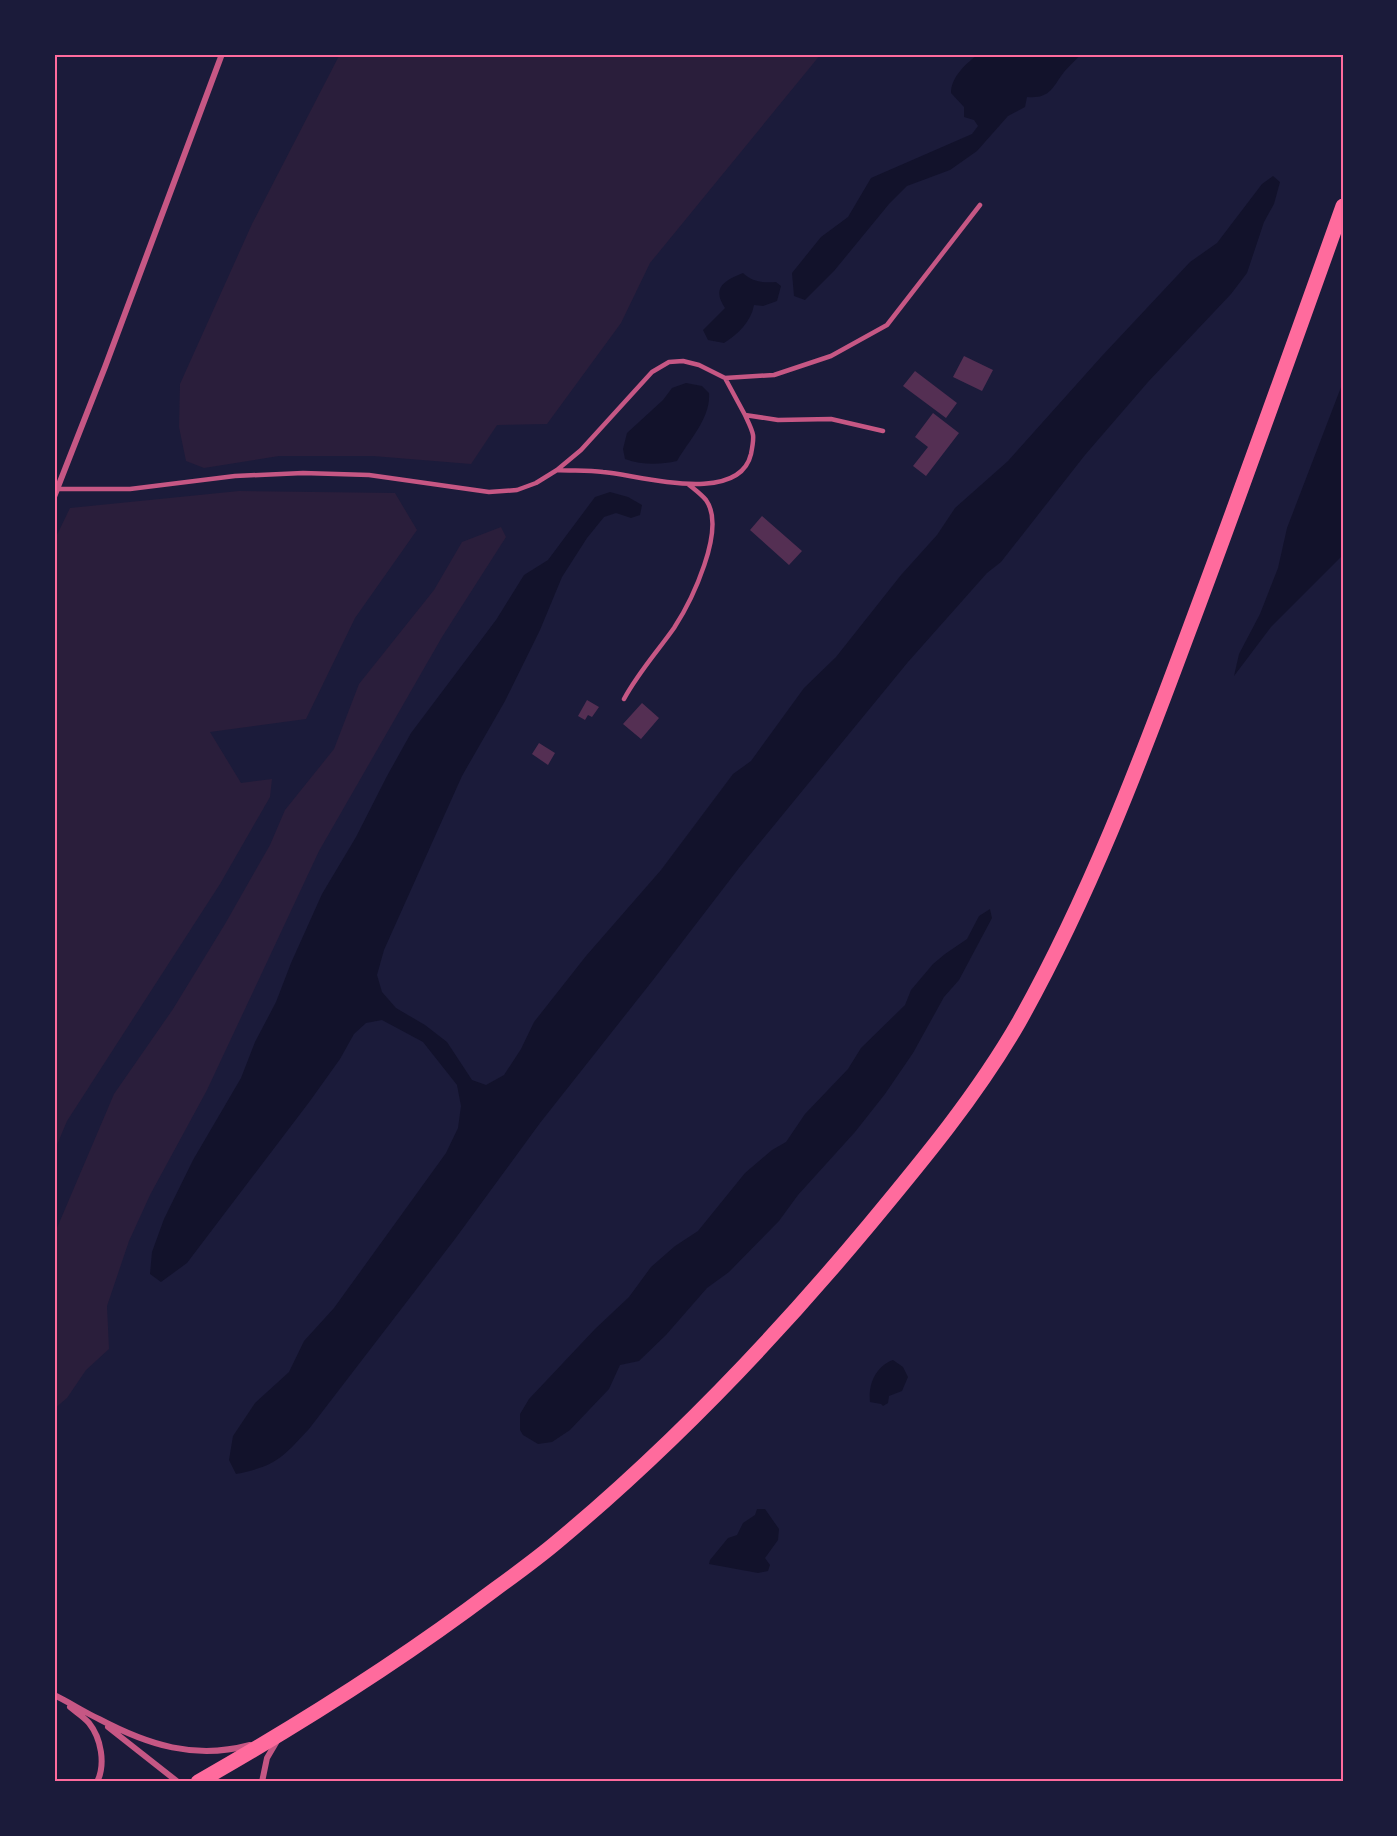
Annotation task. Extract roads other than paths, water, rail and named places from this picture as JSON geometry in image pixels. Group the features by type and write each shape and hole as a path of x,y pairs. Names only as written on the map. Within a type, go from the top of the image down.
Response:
{"highway":[{"path":"198,1782 282,1734 439,1632 556,1543 675,1438 761,1351 936,1144 981,1081 1023,1014 1062,938 1118,817 1224,539 1343,206"}],"street":[{"path":"54,497 222,54"},
{"path":"56,1696 143,1740 173,1748 235,1749 282,1734"},
{"path":"56,1696 88,1722 97,1738 102,1757 97,1782"},
{"path":"98,1719 178,1782"},
{"path":"262,1782 267,1758 282,1734"}],"lane":[{"path":"57,489 130,489 235,476 303,473 369,475 489,492 517,490 536,483 557,470 581,450 652,372 669,362 683,361 725,378 774,375 831,356 887,325 980,205"},
{"path":"557,470 602,472 688,484 715,483 736,476 748,463 755,436 725,378"},
{"path":"745,415 778,420 831,419 883,431"},
{"path":"624,699 633,682 675,626 698,582 708,551 713,529 710,511 706,500 688,484"}]}
